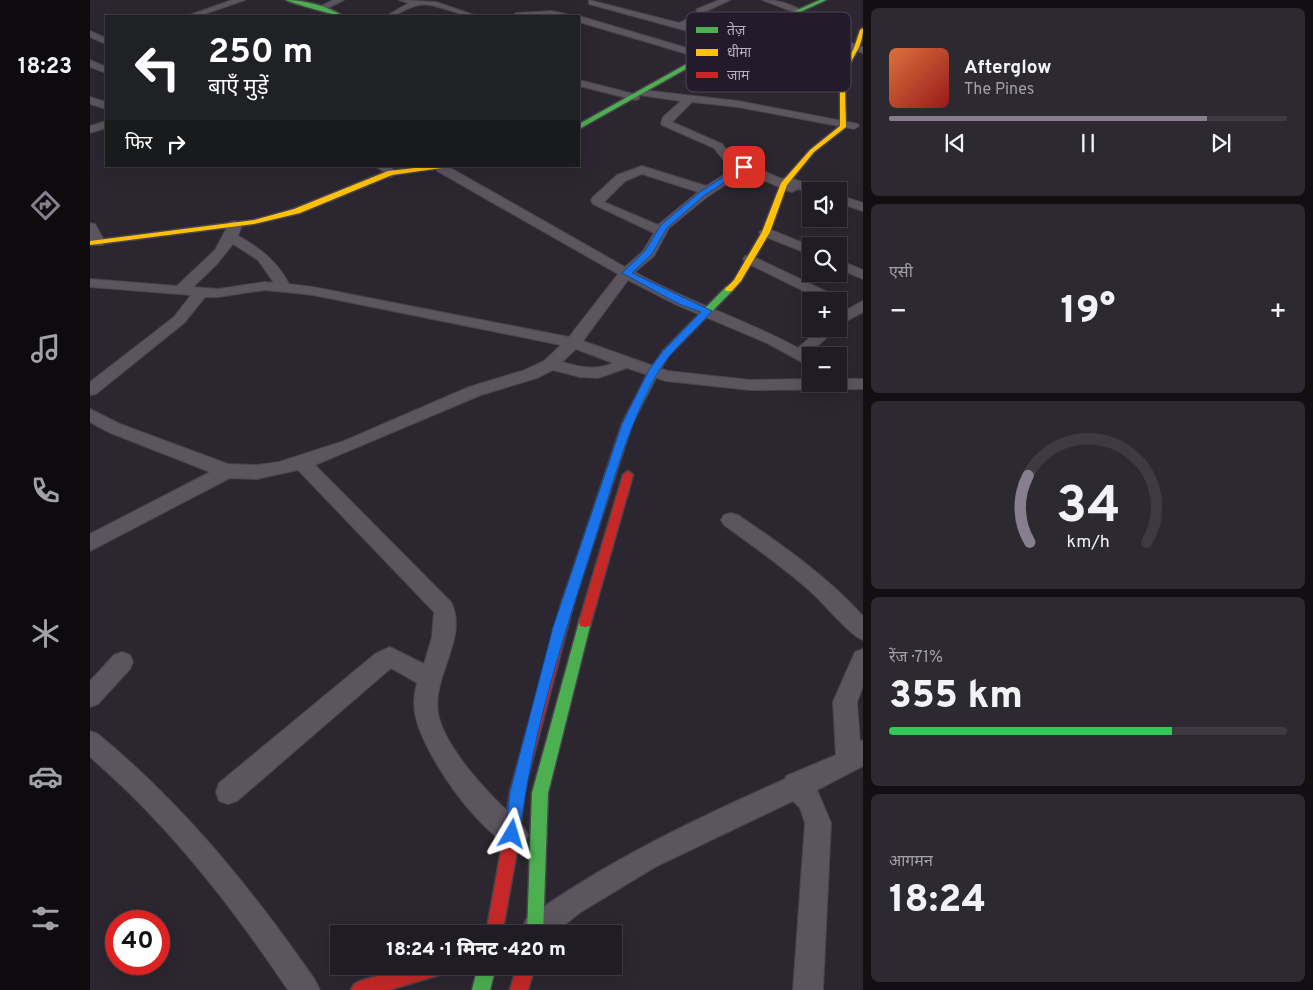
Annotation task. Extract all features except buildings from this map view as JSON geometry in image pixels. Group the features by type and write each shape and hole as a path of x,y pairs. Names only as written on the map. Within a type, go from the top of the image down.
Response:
{"street":[{"path":"194,15 241,0"},
{"path":"288,0 321,8 338,15"},
{"path":"321,8 340,0"},
{"path":"403,0 445,7 470,15"},
{"path":"700,12 726,0"},
{"path":"766,0 798,12"},
{"path":"792,12 824,0"},
{"path":"392,15 417,3"},
{"path":"526,15 567,15 588,3 686,29"},
{"path":"580,19 686,51"},
{"path":"680,26 686,23"},
{"path":"496,925 512,834 517,792 560,627 627,424 664,374 666,353 714,314 746,284 754,261 770,233 790,184 851,128 851,70 861,52 863,30"},
{"path":"90,34 105,41"},
{"path":"90,63 105,70"},
{"path":"580,126 686,67"},
{"path":"580,83 638,95 690,98 773,110 851,128"},
{"path":"690,98 667,119 666,123 718,146 729,160 802,187"},
{"path":"90,100 105,106"},
{"path":"90,130 105,124"},
{"path":"90,228 94,242 234,232 297,211 386,170 444,167 626,273 682,302 714,314 802,357"},
{"path":"91,417 114,428 227,471 257,472 302,463 350,445 475,391 531,374 552,364 573,343 626,273 649,253 664,226 708,191 744,167"},
{"path":"661,231 599,204 597,200 620,178 642,170 708,191"},
{"path":"847,202 863,208"},
{"path":"234,232 257,251 276,271 283,288"},
{"path":"180,291 220,253 234,232"},
{"path":"770,233 802,247"},
{"path":"754,261 817,292"},
{"path":"847,268 863,275"},
{"path":"90,283 201,292 228,292 255,287 313,291 573,343 624,363 664,374 750,385 802,385"},
{"path":"90,390 179,320 201,292"},
{"path":"847,316 858,308"},
{"path":"708,330 714,314"},
{"path":"814,347 822,337"},
{"path":"552,364 580,373 595,374 616,369 624,363"},
{"path":"847,385 863,384"},
{"path":"533,925 540,793 580,638 632,462"},
{"path":"302,463 444,608 447,620 430,679 426,703 427,718 434,735 458,774 485,808 512,834 538,851"},
{"path":"90,543 227,471"},
{"path":"731,520 777,553 810,580 863,631"},
{"path":"228,792 390,657 430,679"},
{"path":"542,925 566,905 644,860 856,756 844,702 863,659"},
{"path":"90,697 122,662"},
{"path":"90,742 126,770 166,810 266,932 305,990"},
{"path":"796,785 810,800 818,823 808,990"},
{"path":"360,990 409,975"},
{"path":"481,990 485,975"},
{"path":"519,990 523,975"}],"traffic: fast":[{"path":"288,0 321,8 338,15"},
{"path":"797,12 824,0"},
{"path":"580,126 686,67"},
{"path":"568,602 627,424 653,373 666,353 729,289"},
{"path":"535,925 540,793 585,622"},
{"path":"481,990 485,975"}],"traffic: slow":[{"path":"851,59 863,30"},
{"path":"729,289 737,281 766,232 784,185 812,151 843,127 843,92"},
{"path":"90,243 254,222 297,211 391,173 444,167"}],"traffic: jam":[{"path":"585,622 628,475"},
{"path":"496,925 512,834 517,792 568,602"},
{"path":"360,990 409,975"},
{"path":"519,990 523,975"}],"route":[{"path":"512,834 517,792 560,627 627,424 653,372 666,353 707,311 682,302 626,273 649,253 664,226 703,194 744,167"}]}
